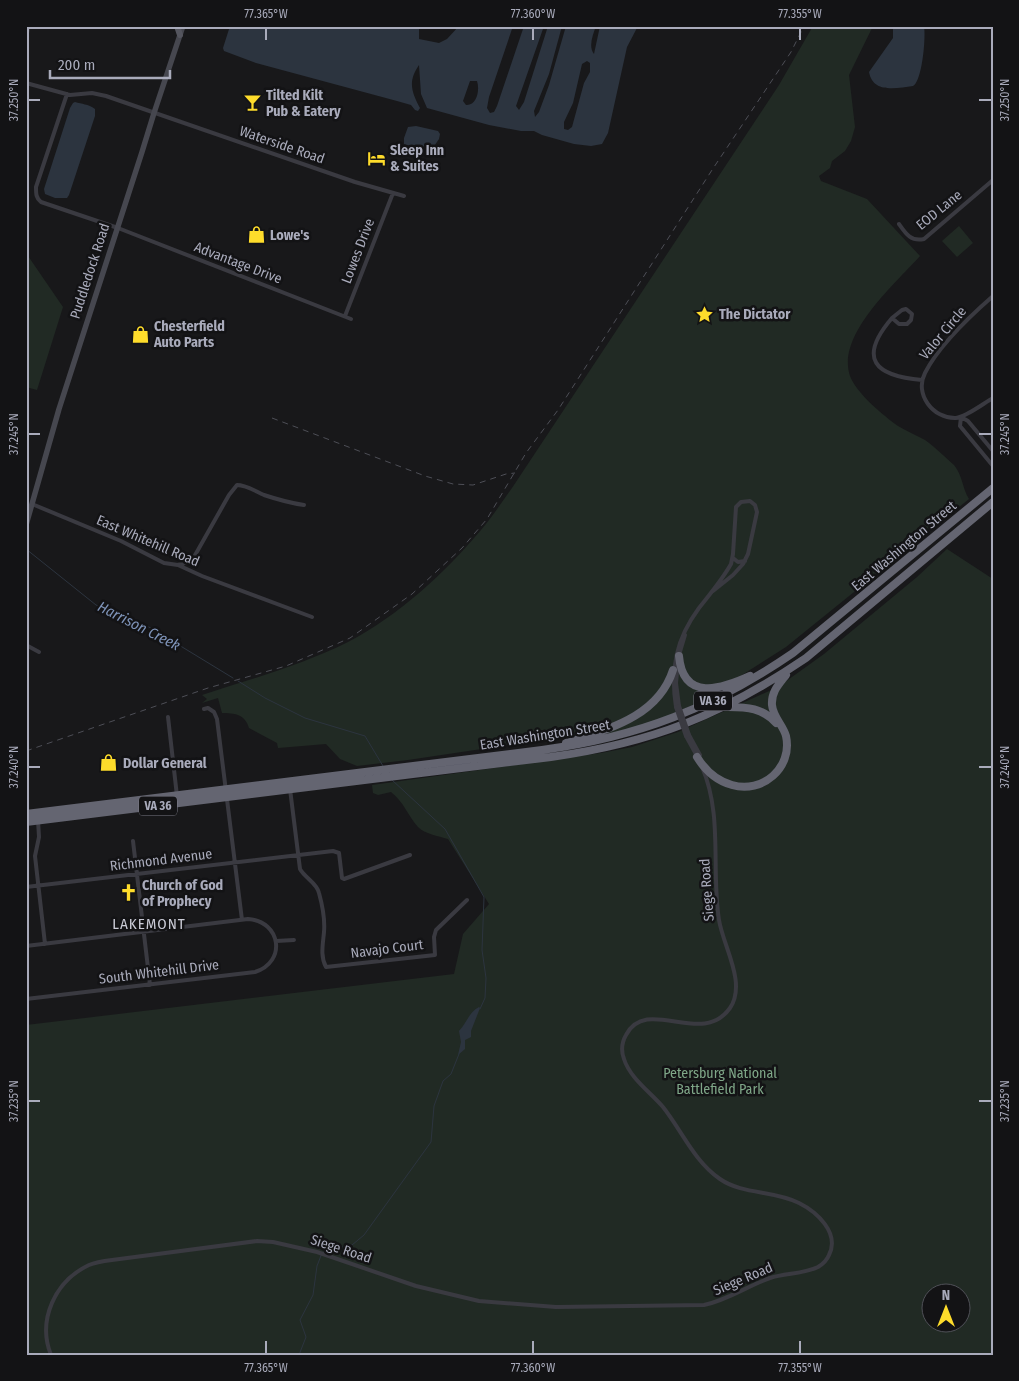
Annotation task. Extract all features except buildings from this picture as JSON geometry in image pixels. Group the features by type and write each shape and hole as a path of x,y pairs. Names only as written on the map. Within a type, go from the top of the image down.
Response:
{"highway":[{"name":"East Washington Street","path":"26,814 38,816 227,793 542,750 609,738 662,722 720,697 777,664 821,631 993,488"},
{"name":"East Washington Street","path":"290,785 591,751 662,733 726,707 793,667 823,645 993,502"},
{"path":"679,656 682,668 688,679 698,686 708,689 731,684 777,664"},
{"path":"698,756 711,774 731,785 753,786 765,782 774,776 782,764 787,744 783,730 773,710 772,698 778,684 793,667"},
{"path":"542,750 602,732 636,715 661,694 674,670"},
{"path":"698,756 716,774 727,781 741,784 754,783 766,778 780,762 783,753 783,741 774,721 755,708 726,707"},
{"name":"East Washington Street","path":"26,822 38,816"}],"main road":[{"path":"177,26 180,35"},
{"name":"Puddledock Road","path":"26,525 61,401 183,26"}],"street":[{"path":"26,41 28,26"},
{"name":"Waterside Road","path":"26,83 67,94 92,93 404,196"},
{"name":"Advantage Drive","path":"67,94 36,187 36,194 41,202 118,228 351,319"},
{"name":"EOD Lane","path":"899,224 911,239 917,241 924,239 993,180"},
{"name":"Lowes Drive","path":"345,316 393,193"},
{"name":"Valor Circle","path":"960,417 943,415 927,404 922,391 922,380 929,366 941,350 960,328 993,296"},
{"path":"892,318 899,324 904,325 911,320 912,314 909,310 904,309 892,318 880,333 875,343 873,354 875,362 891,375 922,380"},
{"path":"960,417 993,398"},
{"path":"960,417 968,421 993,450"},
{"path":"960,417 960,426 993,466"},
{"path":"178,565 188,562 194,557 229,495 237,485 242,485 264,495 304,505"},
{"name":"Siege Road","path":"51,1355 47,1345 46,1328 51,1303 65,1283 89,1265 112,1260 257,1241 273,1242 317,1252 416,1286 456,1297 495,1303 556,1308 704,1305 724,1300 768,1279 814,1268 822,1264 829,1255 832,1240 821,1220 805,1207 792,1200 733,1186 715,1175 695,1155 668,1114 632,1073 623,1055 624,1039 630,1029 637,1023 655,1018 690,1024 708,1024 726,1013 736,996 736,982 723,938 718,912 713,803 704,771 677,706 674,670 678,647 687,628 698,609 728,569 733,558 736,507 741,502 750,501 755,505 757,512 745,561 733,576 713,591"},
{"name":"East Whitehill Road","path":"32,504 121,541 164,563 178,565 202,576 312,617"},
{"path":"733,558 738,562 745,561"},
{"name":"Siege Road","path":"677,706 676,683 679,656 687,628"},
{"path":"26,645 39,652"},
{"path":"204,708 212,710 217,719 242,920"},
{"path":"168,717 177,799"},
{"path":"290,785 298,855"},
{"path":"38,816 39,837 35,856 45,944"},
{"path":"133,841 150,985"},
{"name":"Richmond Avenue","path":"26,887 338,851 342,878 344,879 410,855"},
{"name":"Navajo Court","path":"298,855 302,874 315,884 320,893 324,929 322,947 324,964 328,968 435,955 434,937 436,930 467,900"},
{"path":"26,946 242,920 254,920 263,923 271,930 276,941 294,940"},
{"name":"South Whitehill Drive","path":"26,1000 260,970 268,965 274,956 276,941"}],"green space":[{"path":"813,26 873,26 849,75 855,127 851,141 845,151 832,161 830,168 819,176 821,181 867,199 920,256 883,295 859,327 848,360 850,376 858,390 878,410 898,426 925,440 954,465 969,499 786,647 714,690 717,692 715,695 668,716 601,737 583,734 357,766 340,759 326,744 278,748 277,743 249,728 242,717 235,714 222,713 218,698 202,703 207,699 202,695 313,658 367,631 385,620 420,592 467,546 512,488 779,85"},
{"path":"959,226 973,243 957,257 942,241"},
{"path":"26,253 63,307 37,390 26,387"},
{"name":"Petersburg National Battlefield Park","path":"947,549 993,579 993,1355 26,1355 26,1025 454,974 463,934 489,904 448,839 418,827 403,805 391,792 378,795 373,793 372,785 632,747 678,732 778,687 824,654 917,577"}],"water":[{"path":"230,26 419,26 419,39 439,43 447,39 459,26 513,26 489,97 487,108 490,113 494,112 497,106 524,26 544,26 516,106 519,110 524,102 548,26 562,26 549,74 534,111 535,117 539,112 549,85 566,26 596,26 591,44 594,54 600,26 638,26 627,47 608,133 602,144 591,146 574,144 534,131 521,131 489,125 427,108 421,94 419,65 412,81 414,96 420,108 418,111 411,105 256,63 224,51 223,48","holes":["587,61 590,63 590,72 584,83 572,127 568,130 564,129 564,122 573,103 582,64","470,81 477,81 478,93 473,103 466,105 463,101"]},
{"path":"893,26 924,26 924,49 921,68 913,86 880,87 871,79 869,72 893,38"},
{"path":"75,102 95,109 95,116 69,195 67,198 55,198 45,194 44,189 70,108"},
{"path":"416,126 438,131 440,134 439,139 430,152 404,144 408,127"},
{"path":"479,1007 471,1031 471,1037 465,1040 465,1049 458,1055 461,1042 459,1031 472,1012"}],"waterway":[{"name":"Harrison Creek","path":"26,549 96,605 151,628 233,678"},
{"name":"Harrison Creek","path":"238,681 265,698 305,718 365,736 383,766"},
{"name":"Harrison Creek","path":"392,780 445,829 484,897 482,950 486,978 485,998 480,1009"},
{"path":"299,1355 306,1337 300,1320 313,1295 317,1266 322,1253 352,1245 364,1235 431,1142 434,1106 443,1081 451,1074 459,1054"}],"railway":[{"path":"26,751 208,688 286,666 350,638 412,594 462,548 487,519 526,453 558,410 712,170 791,52 804,26"},
{"path":"272,418 425,476 453,484 473,485 506,474 515,473"}],"place":[{"name":"Tilted Kilt Pub & Eatery","path":"252,103"},
{"name":"Sleep Inn & Suites","path":"376,158"},
{"name":"Lowe's","path":"256,235"},
{"name":"The Dictator","path":"705,314"},
{"name":"Chesterfield Auto Parts","path":"140,334"},
{"name":"Dollar General","path":"109,763"},
{"name":"Church of God of Prophecy","path":"128,893"}],"district":[{"name":"LAKEMONT","path":"149,924"}]}
